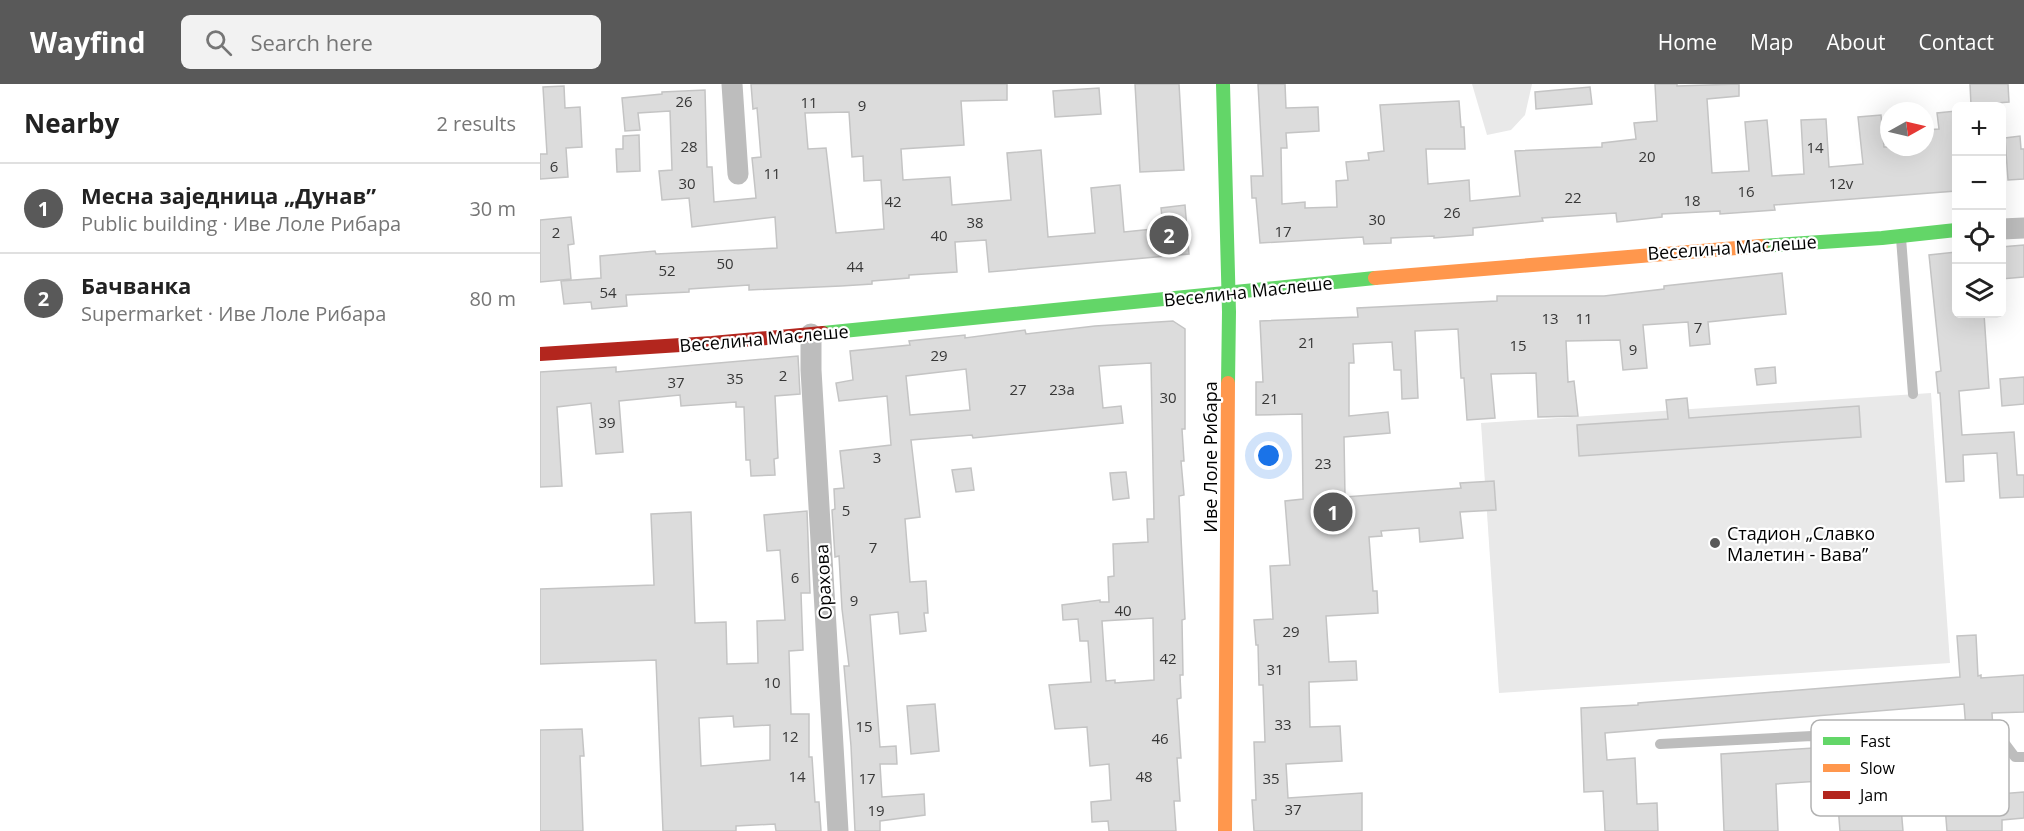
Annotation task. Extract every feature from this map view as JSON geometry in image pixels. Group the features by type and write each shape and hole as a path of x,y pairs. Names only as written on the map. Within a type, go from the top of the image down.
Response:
{"street":[{"path":"732,84 738,174"},
{"name":"Иве Лоле Рибара","path":"1223,84 1229,294 1225,831"},
{"path":"2006,229 2024,228"},
{"name":"Веселина Маслеше","path":"540,354 637,350 1229,294 1260,288 1952,230"},
{"name":"Орахова","path":"811,334 811,370 838,831"}],"lane":[{"path":"1900,235 1912,394"},
{"path":"1660,744 1811,736"},
{"path":"2009,750 2014,757 2024,757"}],"shaded area":[{"path":"1472,84 1532,84 1525,115 1511,130 1487,135"},
{"name":"Стадион „Славко Малетин - Вава”","path":"1931,393 1950,663 1499,693 1481,423"}],"building":[{"path":"751,84 1007,84 1007,100 961,101 964,145 901,149 903,180 950,177 952,205 1011,200 1007,153 1041,150 1048,237 1095,233 1091,188 1120,185 1124,232 1163,228 1161,208 1185,205 1189,254 989,272 986,240 955,242 957,272 909,275 909,278 872,281 872,284 749,290 749,285 689,289 689,292 626,295 627,306 592,309 591,302 564,304 561,281 601,278 600,256 655,251 656,254 777,248 775,217 692,227 689,198 662,200 659,171 672,170 670,111 638,113 640,130 625,131 622,98 662,94 662,92 705,90 707,167 712,167 714,202 756,198 752,158 761,157 757,108 753,109","holes":["849,112 852,157 863,156 864,181 881,180 884,229 836,233 826,148 808,149 805,113"]},
{"path":"1135,84 1179,84 1184,170 1140,172"},
{"path":"1258,84 1285,84 1286,108 1318,107 1319,131 1286,133 1287,148 1281,148 1282,204 1305,202 1305,208 1337,207 1336,181 1348,180 1346,162 1369,160 1368,153 1384,151 1380,105 1459,101 1465,149 1426,149 1428,184 1469,180 1470,201 1520,196 1515,151 1602,147 1602,143 1636,139 1634,123 1657,121 1655,84 1677,84 1677,86 1739,84 1739,96 1707,99 1712,173 1749,171 1745,122 1767,120 1772,176 1804,174 1801,120 1826,119 1829,167 1863,164 1858,117 1880,115 1880,156 1934,156 1934,129 1939,129 1937,113 1952,111 1952,191 1774,205 1775,210 1720,214 1720,211 1662,214 1662,217 1617,222 1616,213 1542,218 1543,221 1473,228 1473,235 1391,238 1391,243 1364,244 1363,237 1260,243 1256,198 1252,198 1251,176 1263,176"},
{"path":"1970,84 2008,84 2009,102 1971,102"},
{"path":"564,86 565,108 580,107 582,147 566,148 568,177 540,179 540,154 547,154 543,87"},
{"path":"1590,87 1592,104 1536,109 1535,92"},
{"path":"1099,88 1101,114 1055,117 1053,91"},
{"path":"639,135 640,171 617,172 616,149 623,149 623,136"},
{"path":"2020,136 2021,149 2024,149 2024,179 2008,180 2006,138"},
{"path":"571,217 574,244 568,245 571,279 540,282 540,220"},
{"path":"2024,245 2024,277 2006,279 2006,247"},
{"path":"1952,252 1952,318 1984,318 1989,388 1959,391 1962,435 2014,432 2017,475 2024,475 2024,497 2000,498 1997,453 1963,455 1964,481 1946,482 1940,393 1938,393 1936,372 1941,371 1929,255"},
{"path":"1782,273 1786,314 1708,322 1710,344 1690,346 1688,322 1643,325 1647,368 1623,370 1620,340 1566,341 1568,382 1574,381 1578,416 1538,417 1536,373 1491,374 1495,418 1467,420 1464,378 1461,378 1458,329 1415,331 1418,398 1402,399 1401,370 1394,370 1392,342 1353,344 1354,363 1349,363 1349,416 1388,412 1390,433 1344,437 1345,497 1461,488 1460,483 1494,481 1496,510 1460,512 1463,538 1420,542 1419,528 1381,531 1382,536 1369,537 1373,591 1377,591 1378,613 1326,616 1329,662 1356,661 1357,680 1309,682 1310,727 1340,726 1342,761 1286,764 1288,798 1362,793 1362,831 1254,831 1252,800 1256,800 1254,742 1265,742 1263,685 1259,685 1258,645 1256,645 1254,620 1273,619 1270,566 1290,565 1285,501 1303,499 1302,414 1256,415 1256,382 1263,382 1260,321 1358,317 1357,308 1497,301 1497,296 1604,296 1664,289 1664,286"},
{"path":"1173,321 1185,329 1185,429 1182,429 1184,461 1181,461 1184,495 1179,496 1185,619 1182,620 1181,698 1177,699 1181,758 1177,758 1180,801 1174,801 1176,831 1109,831 1108,821 1092,822 1091,802 1111,800 1109,764 1090,766 1087,727 1055,729 1049,685 1091,682 1088,641 1080,641 1078,619 1063,620 1062,605 1100,600 1100,602 1109,602 1108,577 1114,576 1113,544 1148,542 1147,519 1154,519 1151,363 1099,366 1103,408 1121,406 1123,423 973,438 972,435 911,440 920,517 905,519 910,582 926,581 928,613 924,613 926,631 900,634 898,612 870,615 880,747 896,746 897,764 880,764 882,797 924,794 925,815 880,821 880,831 855,831 844,666 849,666 842,609 839,556 835,557 832,510 835,509 834,489 844,488 840,451 891,445 887,396 839,401 836,383 853,380 850,351 910,345 909,341 965,335 965,338 1025,330 1026,334 1095,326","holes":["966,369 970,410 910,415 906,376","1153,618 1154,680 1115,683 1115,680 1106,681 1102,621"]},
{"path":"798,356 800,394 775,396 778,458 774,459 775,475 751,476 750,460 746,460 744,407 736,407 736,402 681,406 680,395 619,401 623,452 596,454 591,403 557,407 562,486 540,487 540,372 616,367 616,372"},
{"path":"1775,367 1776,383 1757,385 1755,369"},
{"path":"2024,377 2024,404 2002,406 2000,379"},
{"path":"1687,398 1689,418 1859,406 1861,437 1579,456 1577,425 1668,419 1666,400"},
{"path":"971,468 974,490 956,492 952,470"},
{"path":"1126,472 1129,498 1113,500 1110,473"},
{"path":"807,511 810,593 801,593 803,650 789,651 791,714 809,714 809,757 812,757 815,802 819,802 821,831 776,831 775,824 736,826 736,831 663,831 656,660 540,664 540,589 654,585 651,514 691,512 695,623 726,622 727,664 758,663 757,621 785,620 780,550 767,551 764,515","holes":["733,716 734,727 770,725 770,760 701,766 699,718"]},
{"path":"1976,635 1978,676 1981,675 1981,678 2024,675 2024,712 1992,713 1992,720 1965,720 1964,704 1605,733 1607,760 1635,758 1637,804 1657,803 1658,831 1605,831 1603,791 1584,792 1581,708 1960,677 1957,636"},
{"path":"935,704 939,751 911,754 907,706"},
{"path":"582,729 584,756 580,756 583,831 540,831 540,730"},
{"path":"1811,748 1811,782 1776,784 1778,831 1724,831 1721,754"},
{"path":"2024,792 2024,818 2002,820 2002,831 1947,831 1946,816 2009,816 2009,793"},
{"path":"1839,816 1902,816 1903,831 1840,831"}],"traffic: fast":[{"path":"1223,84 1229,312 1228,383"},
{"path":"1761,246 1882,238 1952,230"},
{"path":"823,333 1375,278"}],"traffic: slow":[{"path":"1375,278 1761,246"},
{"path":"1225,831 1228,383"}],"traffic: jam":[{"path":"540,354 823,333"}],"place":[{"name":"Бачванка","path":"1169,235"},
{"name":"Месна заједница „Дунав”","path":"1333,512"},
{"name":"Стадион „Славко Малетин - Вава”","path":"1715,543"}]}
